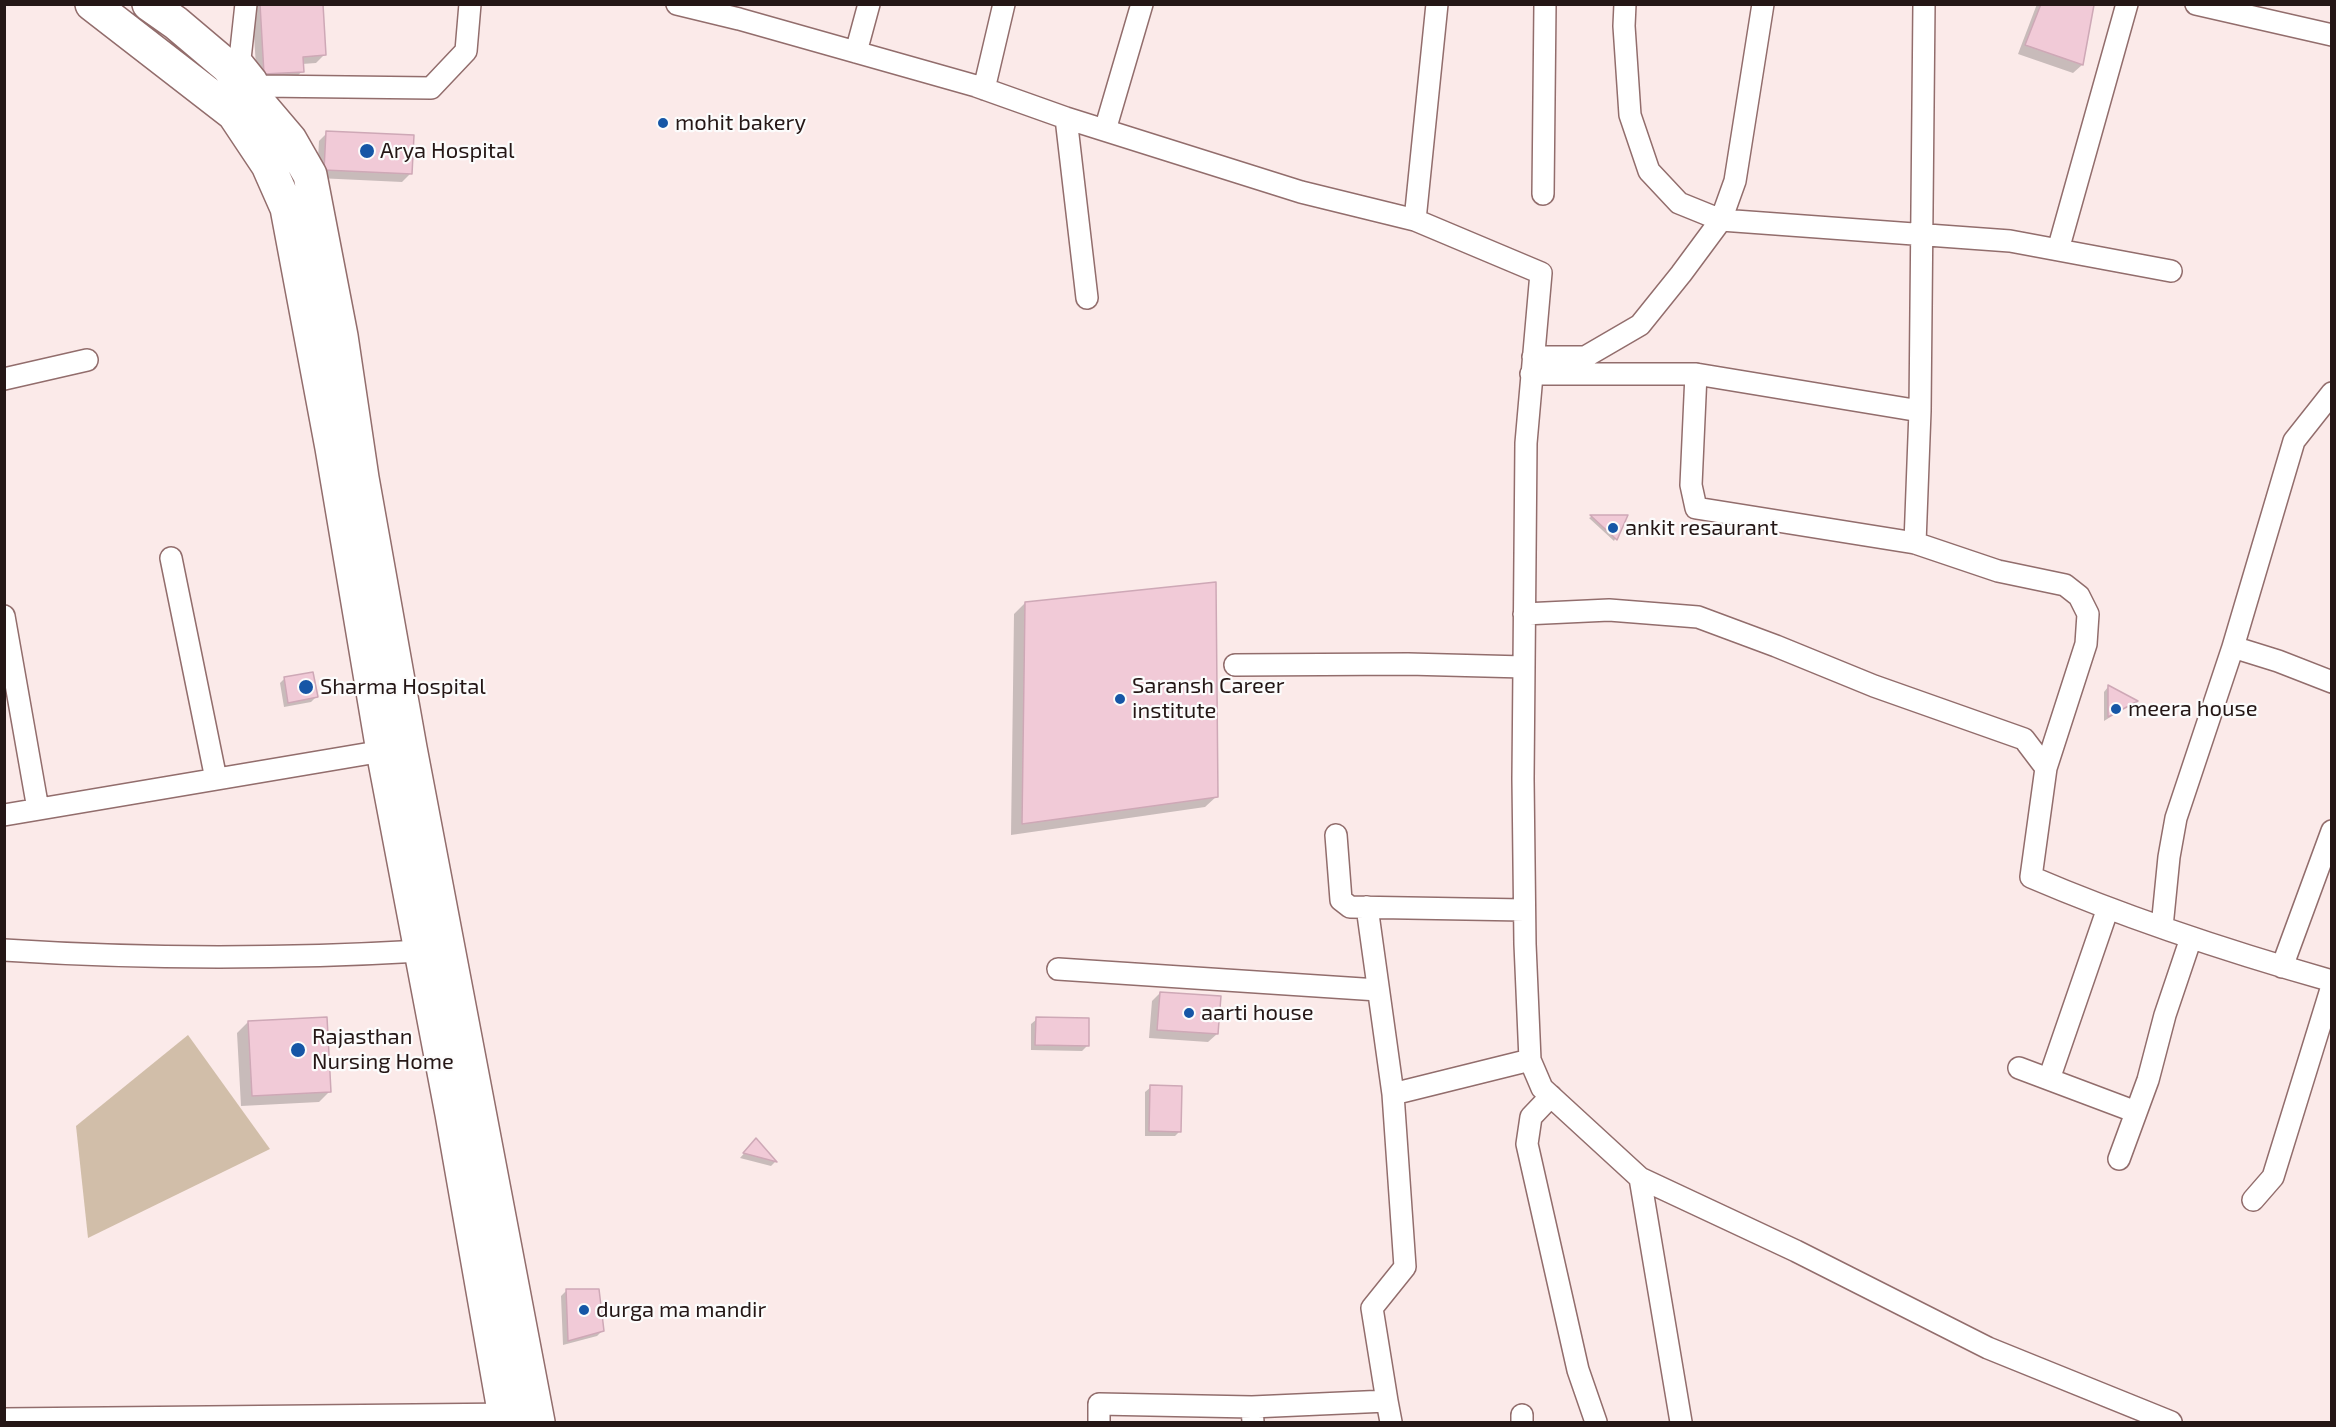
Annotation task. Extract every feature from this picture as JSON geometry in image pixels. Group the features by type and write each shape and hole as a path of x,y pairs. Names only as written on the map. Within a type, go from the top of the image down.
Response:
{"main road":[{"path":"92,4 250,98 268,165 287,208 332,447 383,751 421,951 521,1418"},
{"path":"149,4 176,23 228,67 250,98 290,140 310,175 341,336 362,478 400,689 521,1418"}],"street":[{"path":"246,4 240,59 250,98 431,88 466,51 470,4"},
{"path":"677,4 739,19 984,89 1066,118 1300,192 1415,220 1541,273 1526,443 1524,910 1530,1060 1542,1088 1640,1178 1796,1251 1988,1348 2171,1422"},
{"path":"856,52 868,4"},
{"path":"984,89 1004,4"},
{"path":"1105,130 1142,4"},
{"path":"1415,220 1437,4"},
{"path":"1543,194 1545,4"},
{"path":"1625,4 1630,115 1649,171 1679,203 1720,220 2010,241 2171,271"},
{"path":"1532,366 1585,357 1640,325 1720,220 1735,182 1763,4"},
{"path":"1915,543 1920,411 1924,4"},
{"path":"2058,250 2127,4"},
{"path":"2196,4 2331,34"},
{"path":"1066,118 1088,298"},
{"path":"4,379 87,360"},
{"path":"1532,366 1696,374 1920,411"},
{"path":"1696,374 1691,485 1696,508 1915,543 1998,571 2065,585 2079,596 2088,614 2086,644 2046,768 2031,878 2191,938 2331,984 2273,1177 2253,1200"},
{"path":"2162,927 2169,858 2176,818 2233,647 2294,441 2331,393"},
{"path":"171,558 216,779"},
{"path":"1524,614 1609,610 1698,617 1874,686 2024,739 2046,768"},
{"path":"4,616 38,809"},
{"path":"2233,647 2278,661 2331,682"},
{"path":"1235,665 1408,664 1524,667"},
{"path":"4,815 383,751"},
{"path":"2282,967 2331,831"},
{"path":"1336,835 1341,900 1350,907 1524,910"},
{"path":"1367,907 1393,1094 1405,1267 1372,1308 1391,1422"},
{"path":"2049,1079 2108,908"},
{"path":"2119,1159 2191,938"},
{"path":"4,950 210,956 346,955 421,951"},
{"path":"1058,969 1378,990"},
{"path":"1393,1094 1530,1060"},
{"path":"2019,1068 2136,1112"},
{"path":"1551,1096 1531,1117 1527,1144 1570,1340 1596,1422"},
{"path":"1640,1178 1681,1422"},
{"path":"1099,1422 1099,1404 1253,1415 1387,1401"},
{"path":"4,1419 521,1418"}],"shaded area":[{"path":"188,1035 270,1149 88,1238 76,1126"}],"building":[{"path":"260,4 323,4 326,55 303,57 304,72 264,74"},
{"path":"2041,4 2094,5 2083,65 2025,45"},
{"path":"326,131 414,135 412,174 324,170"},
{"name":"ankit resaurant","path":"1590,515 1628,515 1617,540"},
{"name":"Saransh Career institute","path":"1216,582 1218,797 1022,824 1025,602"},
{"path":"313,672 318,697 288,703 284,677"},
{"name":"meera house","path":"2108,685 2138,701 2108,717"},
{"name":"aarti house","path":"1160,992 1221,996 1218,1034 1157,1030"},
{"path":"327,1017 331,1092 252,1096 248,1021"},
{"path":"1036,1017 1089,1018 1089,1046 1035,1045"},
{"path":"1150,1085 1182,1086 1181,1132 1149,1131"},
{"path":"756,1138 777,1162 743,1153"},
{"name":"durga ma mandir","path":"566,1289 599,1289 604,1331 568,1341"}],"place":[{"name":"mohit bakery","path":"663,123"},
{"name":"Arya Hospital","path":"367,151"},
{"name":"ankit resaurant","path":"1613,528"},
{"name":"Sharma Hospital","path":"306,687"},
{"name":"Saransh Career institute","path":"1120,699"},
{"name":"meera house","path":"2116,709"},
{"name":"aarti house","path":"1189,1013"},
{"name":"Rajasthan Nursing Home","path":"298,1050"},
{"name":"durga ma mandir","path":"584,1310"}]}
